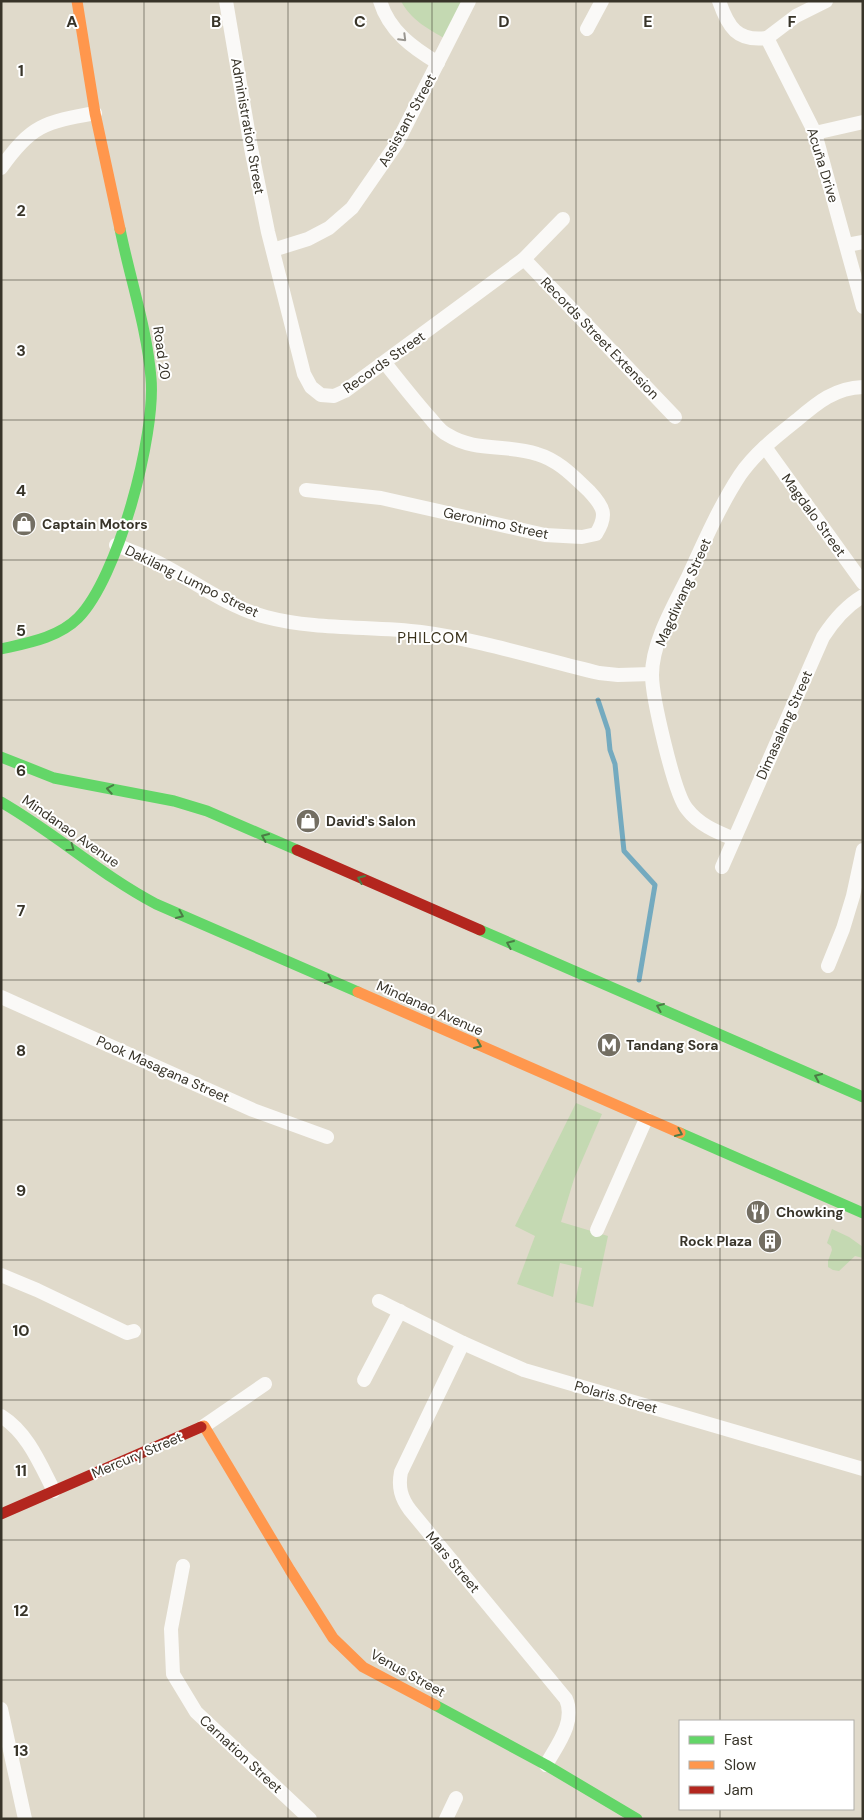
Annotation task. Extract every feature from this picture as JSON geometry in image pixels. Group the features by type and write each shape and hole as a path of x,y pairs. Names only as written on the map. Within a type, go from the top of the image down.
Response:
{"main road":[{"name":"Road 20","path":"1,649 61,631 78,618 93,600 116,545 135,485 151,420 153,396 145,333 127,261 95,113 77,1"},
{"name":"Mindanao Avenue","path":"1,757 54,778 174,801 206,811 863,1097"},
{"name":"Mindanao Avenue","path":"1,802 34,820 136,895 863,1213"},
{"name":"Venus Street","path":"204,1426 333,1638 362,1667 546,1765 637,1819"},
{"name":"Mercury Street","path":"1,1514 204,1426"}],"street":[{"name":"Administration Street","path":"226,1 251,148 273,250"},
{"path":"380,1 395,30 414,49 438,63"},
{"name":"Assistant Street","path":"273,250 308,239 329,228 352,208 397,143 469,1"},
{"path":"587,29 602,1"},
{"path":"719,1 733,30 742,36 754,40 767,38 796,16 805,5 826,1"},
{"name":"Acuña Drive","path":"767,38 816,133 863,307"},
{"path":"1,168 16,148 36,130 57,120 95,113"},
{"path":"816,133 863,122"},
{"name":"Records Street","path":"273,250 304,374 311,387 321,395 334,396 345,391 385,363 524,259 563,219"},
{"path":"847,245 863,242"},
{"name":"Records Street Extension","path":"524,259 675,416"},
{"name":"Geronimo Street","path":"306,490 381,498 545,535 582,537 596,534 603,522 604,511 598,500 557,462 536,453 509,448 475,446 446,434 420,408 385,363"},
{"name":"Magdiwang Street","path":"734,839 700,823 686,809 677,791 655,698 652,674 657,650 668,619 720,510 741,474 765,447 830,394 850,387 863,387"},
{"name":"Magdalo Street","path":"765,447 863,583"},
{"name":"Dakilang Lumpo Street","path":"116,545 156,561 201,588 233,604 266,616 298,622 421,632 455,637 599,673 618,676 652,674"},
{"name":"Dimasalang Street","path":"722,867 823,637 844,610 863,596"},
{"path":"828,966 843,929 853,896 863,850"},
{"name":"Pook Masagana Street","path":"1,997 253,1110 327,1137"},
{"path":"597,1230 646,1119"},
{"path":"1,1275 127,1333 134,1331"},
{"name":"Polaris Street","path":"379,1301 463,1343 524,1370 863,1469"},
{"path":"364,1380 400,1311"},
{"name":"Mars Street","path":"463,1343 401,1472 400,1490 410,1510 566,1698 570,1712 568,1724 546,1765"},
{"name":"Mercury Street","path":"204,1426 265,1384"},
{"path":"1,1416 12,1422 27,1439 54,1491"},
{"name":"Carnation Street","path":"183,1566 171,1629 173,1674 196,1712 310,1819"},
{"path":"1,1709 25,1819"},
{"path":"446,1819 456,1798"}],"green space":[{"path":"401,1 463,1 446,39 426,28 415,19"},
{"path":"576,1103 602,1114 574,1179 561,1222 608,1236 593,1307 575,1302 582,1268 560,1263 553,1297 517,1284 535,1236 515,1226"},
{"path":"832,1229 849,1237 863,1247 863,1258 855,1256 839,1271 828,1267 832,1250 831,1246 827,1243"}],"waterway":[{"path":"598,700 608,730 610,750 615,764 624,851 655,885 639,980"}],"traffic: fast":[{"path":"1,649 52,635 78,618 93,599 107,572 120,540 131,504 141,468 147,434 151,403 151,378 142,322 120,229"},
{"path":"1,757 54,778 174,801 207,811 297,850"},
{"path":"1,802 116,880 156,904 358,992"},
{"path":"480,930 863,1097"},
{"path":"680,1133 863,1213"},
{"path":"435,1705 546,1765 637,1819"}],"traffic: slow":[{"path":"77,1 95,113 120,229"},
{"path":"358,992 680,1133"},
{"path":"201,1427 204,1426 333,1638 363,1667 435,1705"}],"traffic: jam":[{"path":"297,850 480,930"},
{"path":"1,1514 201,1427"}],"place":[{"name":"Captain Motors","path":"24,524"},
{"name":"David's Salon","path":"308,821"},
{"name":"Tandang Sora","path":"609,1045"},
{"name":"Chowking","path":"758,1212"},
{"name":"Rock Plaza","path":"770,1241"}],"district":[{"name":"PHILCOM","path":"433,638"}]}
